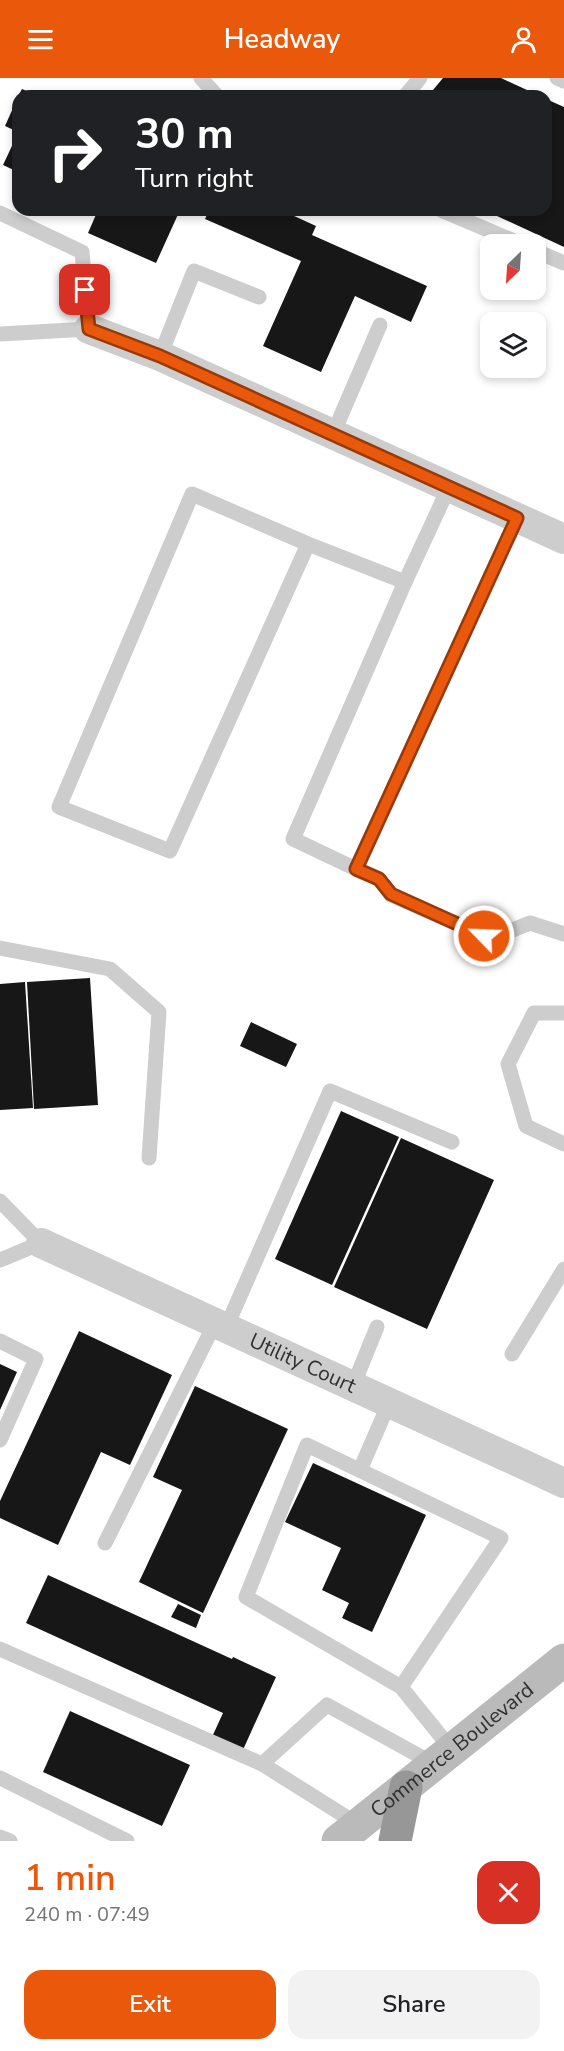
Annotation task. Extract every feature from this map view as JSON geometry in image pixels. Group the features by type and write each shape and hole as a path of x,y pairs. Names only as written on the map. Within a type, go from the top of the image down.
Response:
{"highway":[{"path":"395,1841 406,1787"}],"street":[{"path":"89,329 160,356 564,539"},
{"name":"Utility Court","path":"41,1244 564,1483"},
{"name":"Commerce Boulevard","path":"349,1833 564,1660"}],"lane":[{"path":"201,78 212,90"},
{"path":"410,90 420,78"},
{"path":"557,78 564,81"},
{"path":"0,213 81,252 89,329 0,334"},
{"path":"455,216 497,234"},
{"path":"546,255 564,263"},
{"path":"160,356 194,271 259,297"},
{"path":"333,434 380,326"},
{"path":"449,487 293,839 379,879 391,894 484,936 498,936 530,923 564,934"},
{"path":"308,544 170,851 59,807 192,494 308,544 405,582"},
{"path":"356,869 517,518"},
{"path":"0,948 110,969 159,1012 148,1158"},
{"path":"564,1013 534,1013 508,1064 526,1126 564,1144"},
{"path":"105,1543 220,1325 330,1091 452,1142"},
{"path":"0,1201 41,1244 0,1260"},
{"path":"512,1354 564,1269"},
{"path":"353,1386 377,1327"},
{"path":"0,1341 36,1359 0,1440"},
{"path":"360,1470 389,1403"},
{"path":"401,1687 501,1538 307,1445 246,1597 401,1687 443,1757"},
{"path":"0,1649 262,1764 349,1833"},
{"path":"262,1764 327,1705 443,1757"},
{"path":"0,1778 126,1841"},
{"path":"0,1836 10,1841"}],"building":[{"path":"443,78 501,78 527,90 433,90"},
{"path":"552,102 564,107 564,247 546,239 546,234 536,234 497,216 552,216"},
{"path":"12,110 12,129 5,126"},
{"path":"12,146 12,169 3,165"},
{"path":"95,216 177,216 156,263 88,233"},
{"path":"206,216 294,216 316,226 312,235 427,286 411,322 355,296 321,372 263,346 301,261 205,219"},
{"path":"90,978 98,1105 34,1109 27,982"},
{"path":"25,982 33,1108 0,1110 0,984"},
{"path":"251,1022 297,1044 286,1067 240,1046"},
{"path":"341,1111 399,1137 332,1285 275,1259"},
{"path":"401,1138 494,1180 427,1329 334,1287"},
{"path":"79,1331 172,1375 130,1465 101,1452 58,1545 0,1518 0,1501"},
{"path":"0,1364 17,1372 0,1410"},
{"path":"195,1386 288,1429 203,1613 139,1582 182,1490 153,1477"},
{"path":"313,1463 426,1515 372,1632 342,1618 349,1603 322,1590 341,1548 285,1522"},
{"path":"48,1575 276,1677 242,1752 212,1737 223,1713 26,1623"},
{"path":"178,1604 201,1615 196,1628 171,1617"},
{"path":"70,1711 190,1765 162,1826 43,1772"}],"route":[{"path":"85,290 89,329 160,356 517,518 356,869 379,879 391,894 484,936"}]}
